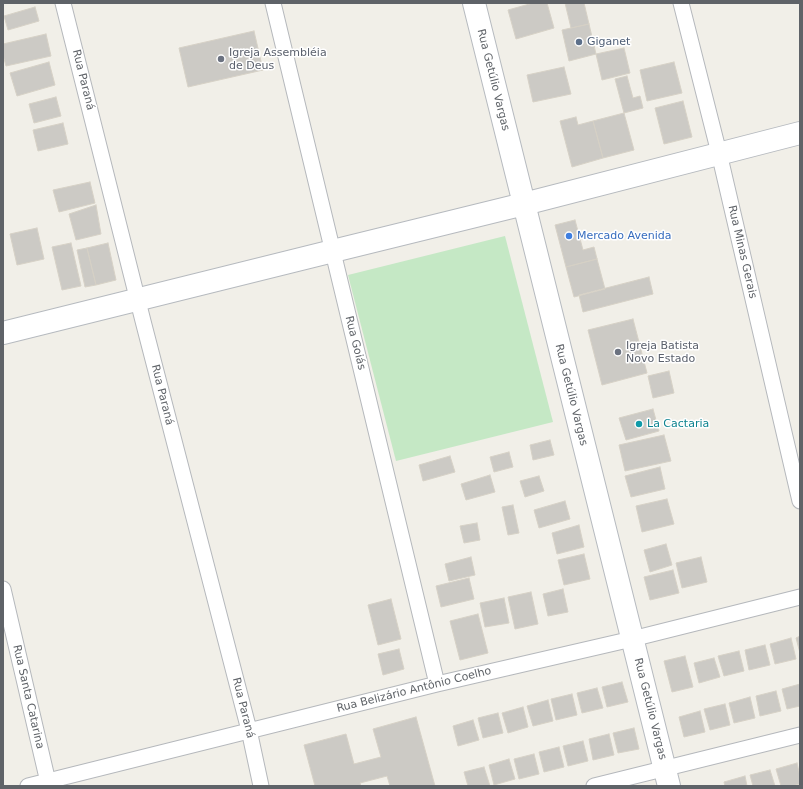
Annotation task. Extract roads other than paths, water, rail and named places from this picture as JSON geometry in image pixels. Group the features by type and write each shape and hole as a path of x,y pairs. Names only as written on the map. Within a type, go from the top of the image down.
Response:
{"street":[{"name":"Rua Paraná","path":"63,3 137,300 249,730 261,786"},
{"name":"Rua Goiás","path":"273,3 437,684"},
{"name":"Rua Getúlio Vargas","path":"474,3 667,777"},
{"name":"Rua Minas Gerais","path":"681,3 719,153 800,501"},
{"path":"3,333 332,250 524,204 800,133"},
{"name":"Rua Santa Catarina","path":"3,589 48,782"},
{"name":"Rua Belizário Antônio Coelho","path":"28,786 249,730 437,684 632,639 800,597"},
{"path":"594,786 667,777 800,735"}],"place":[{"name":"Giganet","path":"579,42"},
{"name":"Igreja Assembléia de Deus","path":"221,59"},
{"name":"Mercado Avenida","path":"569,236"},
{"name":"Igreja Batista Novo Estado","path":"618,352"},
{"name":"La Cactaria","path":"639,424"}]}
